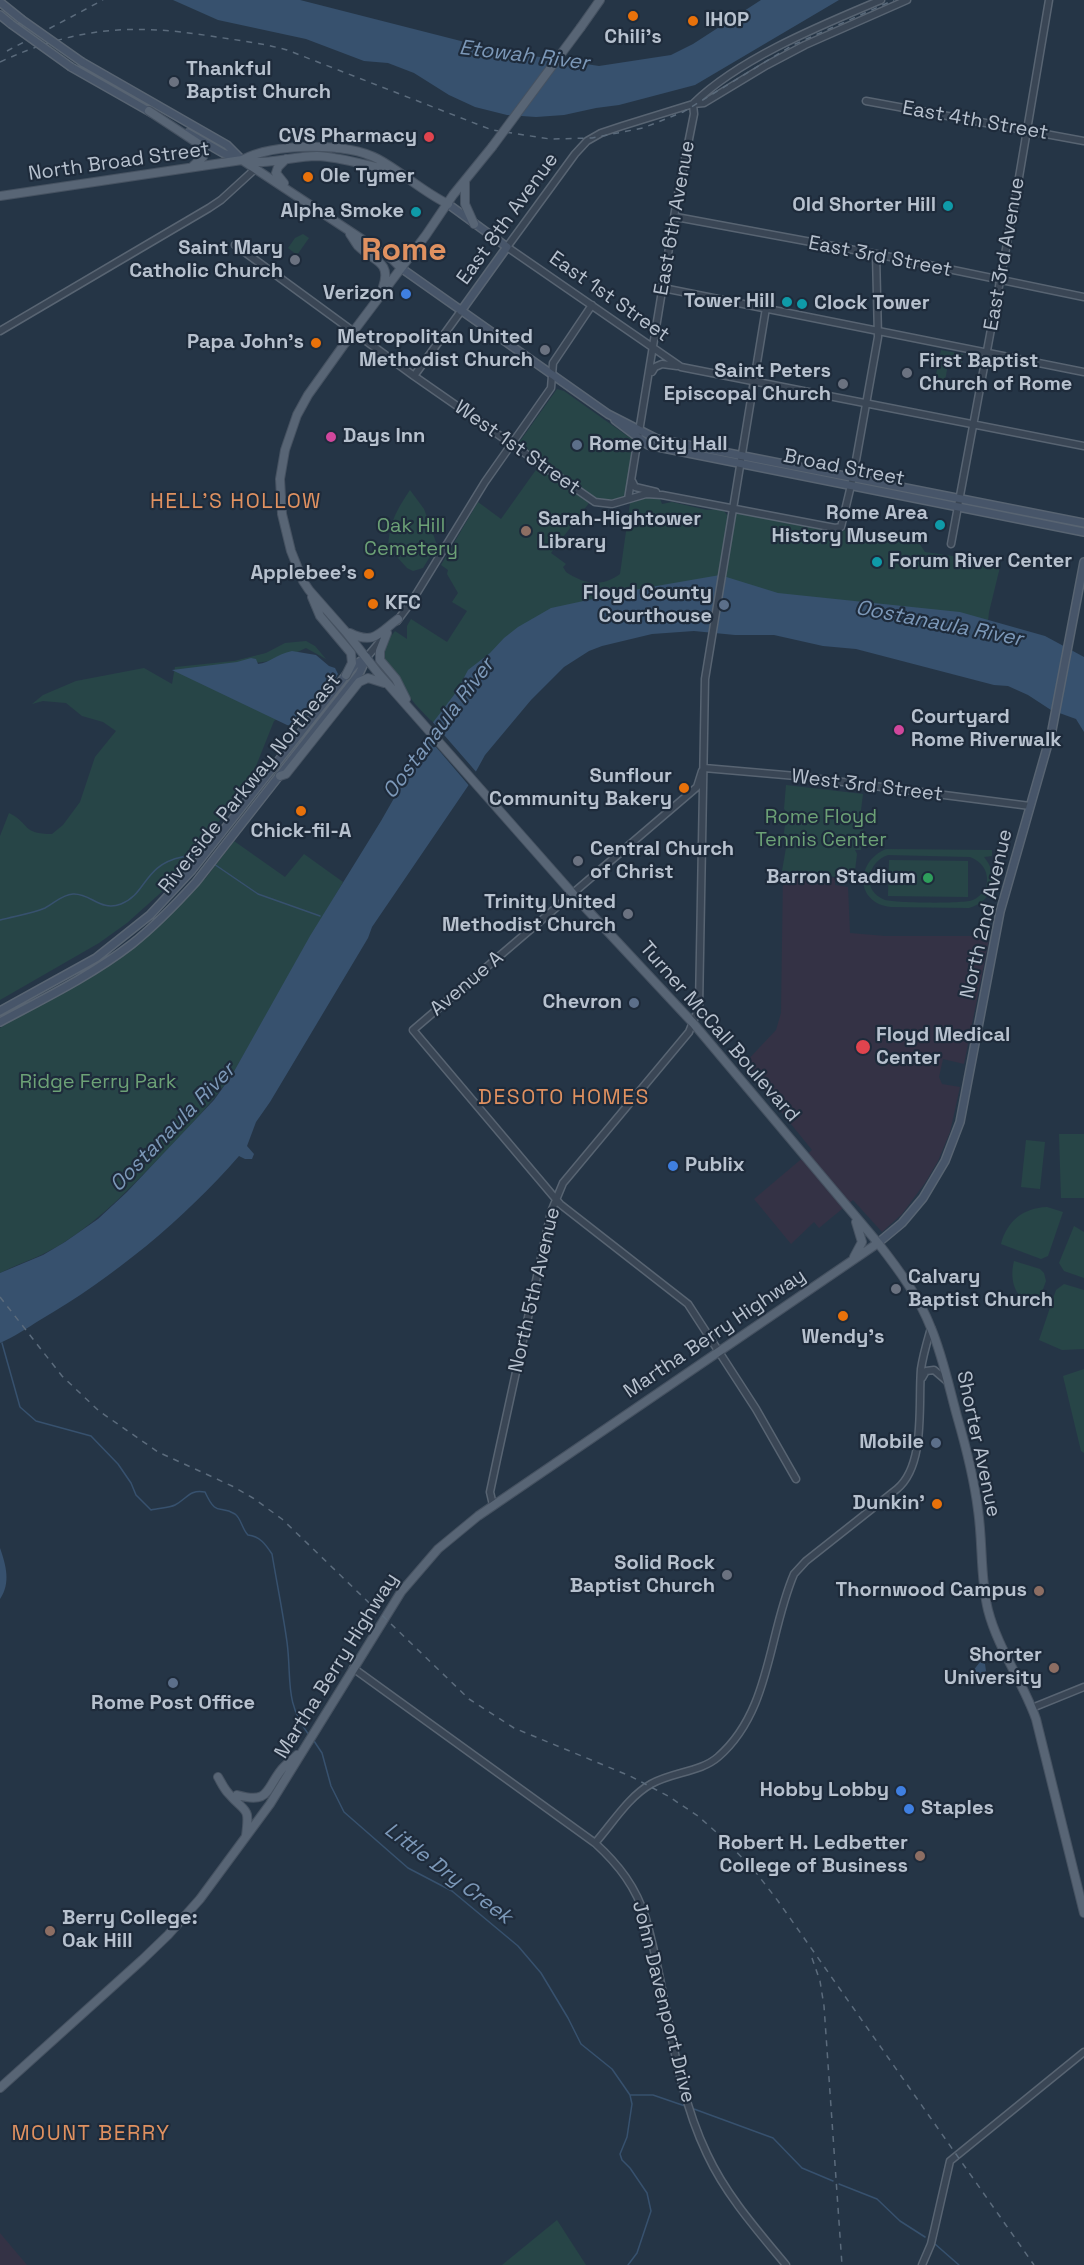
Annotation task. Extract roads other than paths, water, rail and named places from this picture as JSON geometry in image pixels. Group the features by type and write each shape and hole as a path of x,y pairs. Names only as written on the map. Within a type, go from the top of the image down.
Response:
{"main road":[{"name":"Turner McCall Boulevard","path":"600,0 308,395 297,415 285,450 281,472 281,505 287,539 297,567 309,590 390,686 574,894 693,1023 901,1272 931,1328"},
{"path":"0,2 82,62 227,145 242,160"},
{"path":"0,15 71,67 223,153 242,160 260,162 301,156 332,158 395,170"},
{"path":"149,111 202,146 202,157 191,167"},
{"path":"242,160 249,156 278,150 335,148 359,152 385,164 448,204"},
{"path":"286,159 278,167 276,173 291,190"},
{"name":"North Broad Street","path":"0,196 242,160"},
{"name":"Broad Street","path":"242,160 291,190 392,259 401,268 500,336 648,445 1084,532"},
{"path":"465,182 465,204 474,224"},
{"name":"East 1st Street","path":"448,204 507,247"},
{"path":"348,230 357,245 383,266 386,279 381,294"},
{"name":"East 8th Avenue","path":"462,312 507,247"},
{"name":"Broad Street","path":"608,414 657,439 1084,523"},
{"name":"North 2nd Avenue","path":"878,1243 902,1223 923,1198 939,1173 960,1122 1005,893 1052,730 1084,562"},
{"path":"309,590 320,616 350,650 352,663 346,675"},
{"path":"346,632 364,639 371,638 398,619"},
{"path":"387,633 380,651 380,660 396,680 412,710"},
{"name":"Riverside Parkway Northeast","path":"0,1011 80,967 124,938 163,903 222,833 346,675 367,657"},
{"name":"Riverside Parkway Northeast","path":"0,1022 89,973 133,943 172,908 201,876 280,776 359,674 367,657"},
{"path":"280,776 286,774 359,682 368,678 377,679 390,686"},
{"path":"847,1264 858,1252 862,1242 861,1233 852,1212"},
{"name":"Martha Berry Highway","path":"0,2088 168,1935 220,1875 293,1762 306,1746 401,1592 423,1565 450,1538 493,1505 878,1243"},
{"name":"Shorter Avenue","path":"931,1328 948,1382 975,1486 989,1613 1004,1651 1032,1708 1084,1913"},
{"path":"237,1795 251,1798 266,1795 281,1770 293,1762"},
{"path":"218,1777 229,1794 246,1810 249,1818 245,1839"}],"street":[{"path":"693,104 704,93 773,50 881,0"},
{"path":"693,104 704,104 767,65 805,45 907,0"},
{"name":"East 3rd Avenue","path":"951,544 1027,130 1048,0"},
{"name":"East 4th Street","path":"866,101 1084,141"},
{"name":"East 8th Avenue","path":"507,247 582,146 601,133 693,104"},
{"name":"East 6th Avenue","path":"628,499 694,114 693,104"},
{"path":"0,331 209,208 255,169"},
{"name":"East 3rd Street","path":"675,217 876,254 1084,297"},
{"name":"West 1st Street","path":"235,245 414,376 595,502 606,505 646,494 662,495 841,527 850,486"},
{"name":"East 1st Street","path":"507,247 681,367 1084,446"},
{"path":"850,486 868,402 879,331 876,254"},
{"path":"663,288 1084,372"},
{"name":"Riverside Parkway Northeast","path":"367,657 412,601 485,482 551,388 553,363 592,305"},
{"name":"North 5th Avenue","path":"493,1505 490,1492 496,1459 551,1212 556,1199 563,1183 689,1032 699,1007 704,694 766,309"},
{"path":"414,376 462,312"},
{"path":"647,387 655,367 662,364 681,367"},
{"path":"632,481 635,487 650,489 662,495"},
{"name":"West 3rd Street","path":"704,768 796,776 1030,806"},
{"name":"Avenue A","path":"556,1199 414,1030 697,787 704,768"},
{"path":"556,1199 684,1301 756,1409 796,1479"},
{"path":"595,1843 644,1788 669,1776 712,1761 723,1752 753,1712 794,1574 806,1561 909,1477 915,1451 924,1355 931,1328"},
{"path":"921,1378 926,1371 931,1369 940,1373 948,1382"},
{"name":"John Davenport Drive","path":"353,1668 595,1843 622,1869 643,1909 688,2105 706,2153 732,2198 786,2265"},
{"path":"1032,1708 1084,1687"},
{"path":"922,2265 931,2244 950,2161 1084,2052"}],"water":[{"name":"Etowah River","path":"173,0 300,0 500,51 599,66 671,55 693,44 761,0 839,0 695,85 619,105 564,115 536,117 507,115 475,107 449,95 414,73 388,63 364,61 306,39 218,20"},
{"name":"Oostanaula River","path":"720,575 778,593 960,612 1045,636 1084,657 1084,732 1076,719 1051,710 1028,695 1008,686 994,685 856,649 823,646 774,635 735,635 694,631 652,634 589,651 564,667 531,700 485,755 468,786 372,927 368,938 256,1122 247,1146 254,1154 252,1159 239,1156 195,1203 121,1266 68,1303 0,1343 0,1273 43,1255 98,1219 127,1192 214,1100 232,1075 310,936 381,821 425,744 431,725 457,691 468,670 518,627 551,608"},
{"path":"292,651 316,655 335,668 338,674 325,697 294,726 287,725 172,670 237,662 251,658 256,659 258,664"},
{"path":"0,1548 6,1567 6,1580 0,1599"},
{"path":"980,1662 985,1664 986,1671 971,1682 969,1676"}],"waterway":[{"path":"0,920 40,910 73,894 85,896 107,906 121,904 136,894 160,866 182,857 199,855"},
{"path":"214,864 258,894 320,916"},
{"name":"Little Dry Creek","path":"2,1343 20,1407 36,1421 91,1436 118,1464 136,1495 151,1510 173,1506 188,1495 200,1491 205,1492 212,1505 235,1514 248,1535 259,1539 267,1547 272,1554 284,1620 292,1701 309,1735"},
{"name":"Little Dry Creek","path":"314,1741 322,1753 331,1786 344,1812 408,1868 452,1891 518,1946 541,1973 581,2044 612,2069 630,2095 632,2104 627,2137 620,2154 647,2193 651,2211 637,2253 628,2265"},
{"path":"631,2095 653,2095 685,2106"},
{"path":"694,2109 773,2138 802,2168 833,2181"},
{"path":"839,2184 877,2199 900,2221 925,2237"},
{"path":"935,2244 959,2265"}],"railway":[{"path":"7,51 103,0"},
{"path":"0,62 52,42 78,35 128,30 181,32 287,50 492,130 550,139 592,138 643,128 683,112 793,45 894,0"},
{"path":"0,1297 62,1376 99,1411 158,1452 232,1486 282,1519 469,1699 514,1728 630,1776 668,1796 698,1816 725,1840 754,1870 778,1901 1034,2265"},
{"path":"812,1958 820,1981 824,2006 842,2265"}],"place":[{"name":"Chili's","path":"633,16"},
{"name":"IHOP","path":"693,21"},
{"name":"Thankful Baptist Church","path":"174,82"},
{"name":"CVS Pharmacy","path":"429,137"},
{"name":"Ole Tymer","path":"308,177"},
{"name":"Old Shorter Hill","path":"948,206"},
{"name":"Alpha Smoke","path":"416,212"},
{"name":"Saint Mary Catholic Church","path":"295,260"},
{"name":"Verizon","path":"406,294"},
{"name":"Tower Hill","path":"787,302"},
{"name":"Clock Tower","path":"802,304"},
{"name":"Papa John's","path":"316,343"},
{"name":"Metropolitan United Methodist Church","path":"545,350"},
{"name":"First Baptist Church of Rome","path":"907,373"},
{"name":"Saint Peters Episcopal Church","path":"843,384"},
{"name":"Days Inn","path":"331,437"},
{"name":"Rome City Hall","path":"577,445"},
{"name":"Rome Area History Museum","path":"940,525"},
{"name":"Sarah-Hightower Library","path":"526,531"},
{"name":"Forum River Center","path":"877,562"},
{"name":"Applebee's","path":"369,574"},
{"name":"KFC","path":"373,604"},
{"name":"Floyd County Courthouse","path":"724,605"},
{"name":"Courtyard Rome Riverwalk","path":"899,730"},
{"name":"Sunflour Community Bakery","path":"684,788"},
{"name":"Chick-fil-A","path":"301,811"},
{"name":"Central Church of Christ","path":"578,861"},
{"name":"Barron Stadium","path":"928,878"},
{"name":"Trinity United Methodist Church","path":"628,914"},
{"name":"Chevron","path":"634,1003"},
{"name":"Floyd Medical Center","path":"863,1047"},
{"name":"Publix","path":"673,1166"},
{"name":"Calvary Baptist Church","path":"896,1289"},
{"name":"Wendy's","path":"843,1316"},
{"name":"Mobile","path":"936,1443"},
{"name":"Dunkin'","path":"937,1504"},
{"name":"Solid Rock Baptist Church","path":"727,1575"},
{"name":"Thornwood Campus","path":"1039,1591"},
{"name":"Shorter University","path":"1054,1668"},
{"name":"Rome Post Office","path":"173,1683"},
{"name":"Hobby Lobby","path":"901,1791"},
{"name":"Staples","path":"909,1809"},
{"name":"Robert H. Ledbetter College of Business","path":"920,1856"},
{"name":"Berry College: Oak Hill","path":"50,1931"}],"district":[{"name":"Rome","path":"404,251"},
{"name":"HELL'S HOLLOW","path":"236,502"},
{"name":"DESOTO HOMES","path":"564,1098"},
{"name":"MOUNT BERRY","path":"91,2134"}],"park label":[{"name":"Oak Hill Cemetery","path":"411,538"},
{"name":"Rome Floyd Tennis Center","path":"821,830"},
{"name":"Ridge Ferry Park","path":"98,1083"}]}
